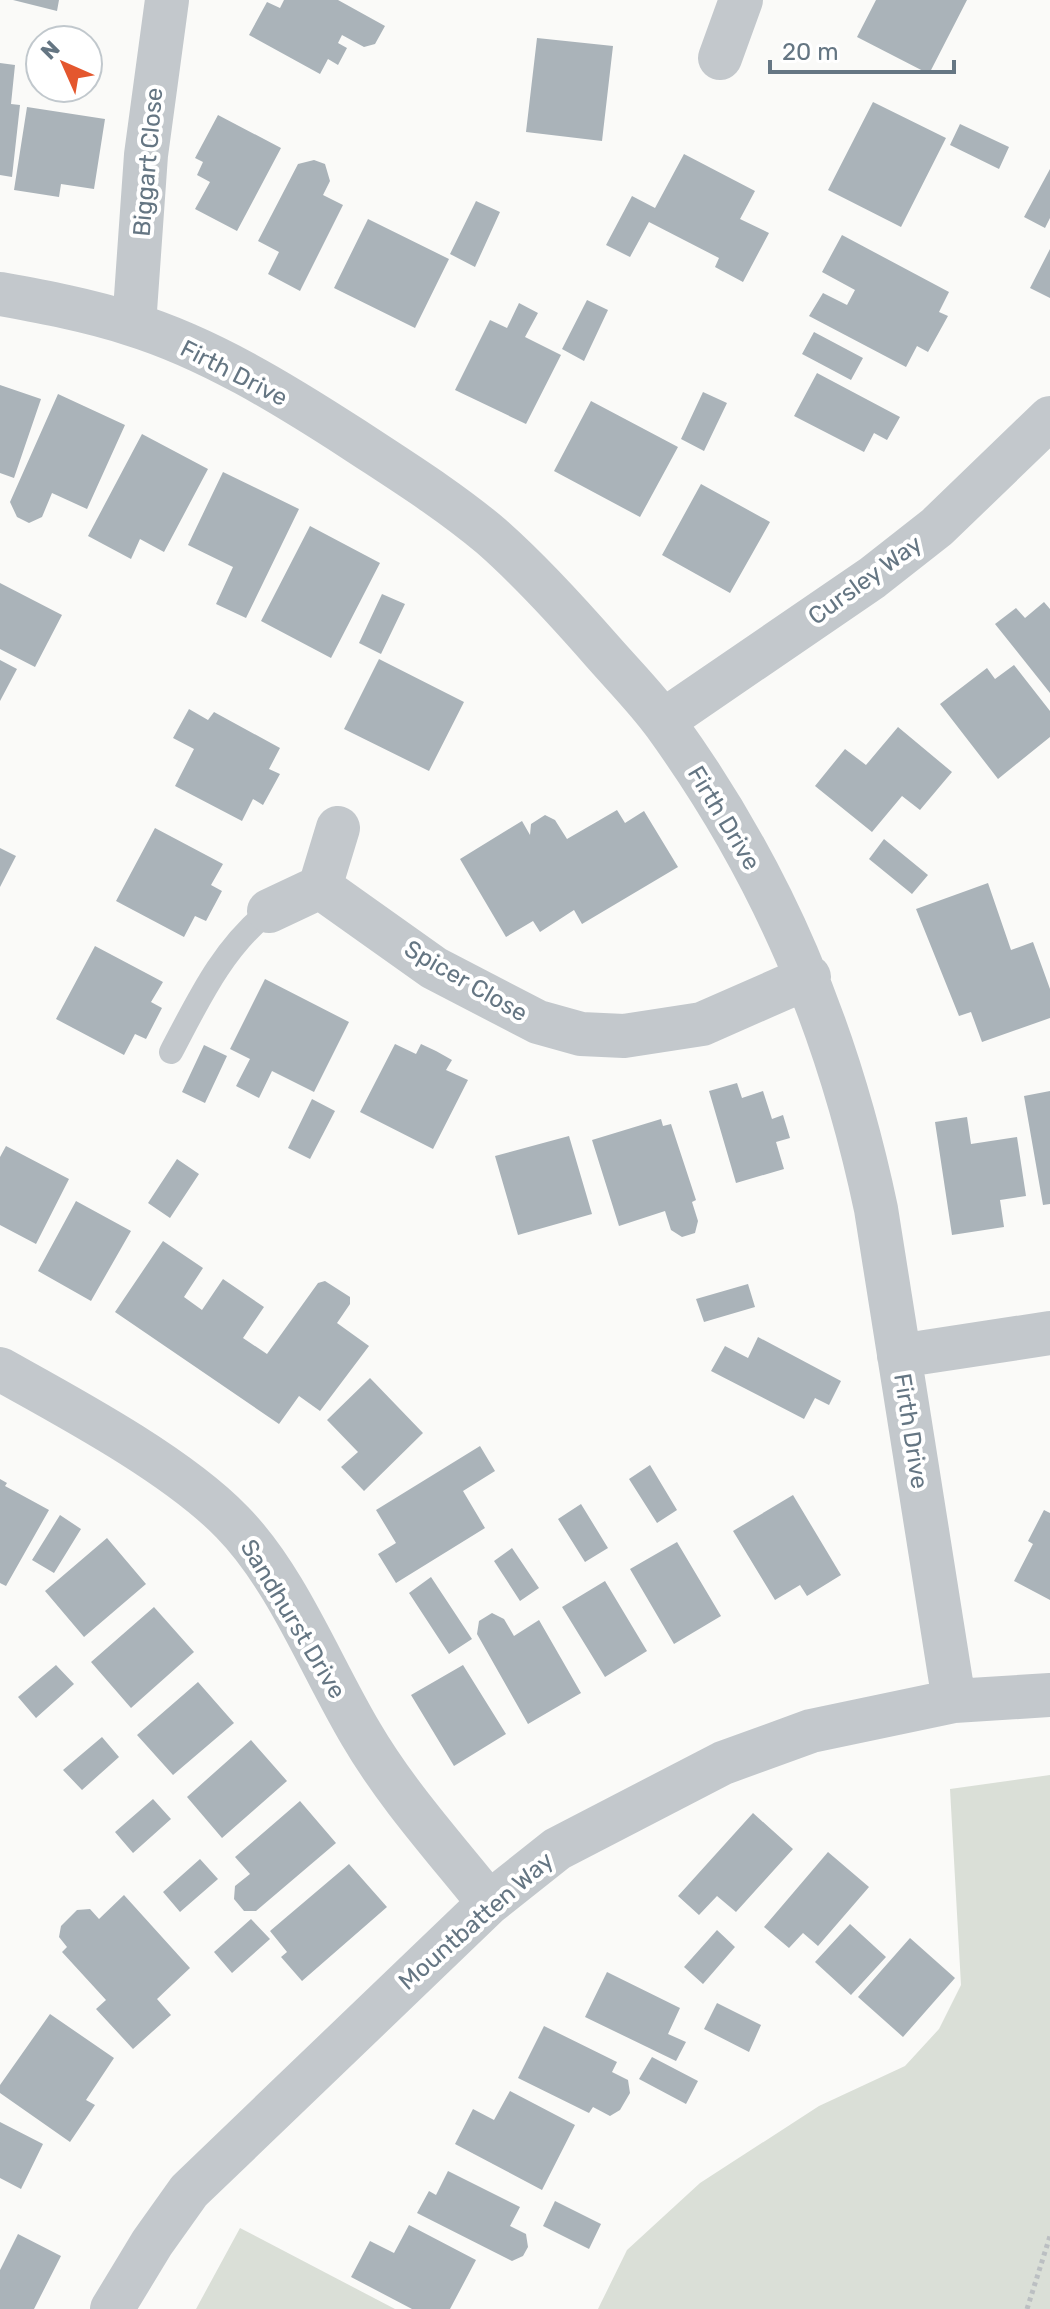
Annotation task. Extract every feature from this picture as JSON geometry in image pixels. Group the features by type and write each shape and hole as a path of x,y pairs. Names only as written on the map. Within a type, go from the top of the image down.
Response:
{"street":[{"name":"Biggart Close","path":"134,325 146,155 167,0"},
{"path":"720,58 741,0"},
{"name":"Firth Drive","path":"0,294 61,305 134,325 202,353 310,411 432,490 492,537 559,603 663,721 740,838 809,977 862,1143 954,1701"},
{"name":"Cursley Way","path":"663,721 916,544 1050,418"},
{"path":"269,911 320,887 338,828"},
{"name":"Spicer Close","path":"320,887 434,968 538,1022 581,1034 624,1036 702,1024 809,977"},
{"path":"899,1356 1050,1333"},
{"name":"Sandhurst Drive","path":"0,1369 159,1465 232,1522 269,1571 362,1737 413,1809 489,1903"},
{"name":"Mountbatten Way","path":"112,2309 152,2243 189,2191 489,1903 557,1849 723,1763 811,1731 954,1701 1050,1695"}],"lane":[{"path":"171,1052 219,964 241,933 269,911"}],"path":[{"path":"1027,2309 1050,2236"}],"shaded area":[{"path":"1050,1775 1050,2309 598,2309 627,2250 700,2183 819,2106 905,2066 939,2029 961,1985 950,1789"},
{"path":"240,2228 395,2309 196,2309"}],"building":[{"path":"13,0 59,0 57,11"},
{"path":"284,0 338,0 385,26 375,44 364,47 342,35 338,43 347,48 338,65 328,59 320,74 249,35 267,2 280,8"},
{"path":"876,0 967,0 929,74 857,37"},
{"path":"537,38 613,46 602,141 526,132"},
{"path":"0,63 15,65 11,104 20,105 12,177 0,175"},
{"path":"873,102 946,138 901,227 828,190"},
{"path":"27,107 105,119 94,189 61,184 59,197 14,190"},
{"path":"218,115 281,148 237,231 195,209 210,182 197,175 203,162 195,158"},
{"path":"960,124 1009,147 999,169 950,145"},
{"path":"684,154 755,191 740,219 769,233 743,282 715,267 719,258 649,222 630,257 606,245 632,196 655,208"},
{"path":"314,160 325,164 330,181 323,195 343,205 300,291 268,274 279,252 258,241 298,164"},
{"path":"1050,169 1050,218 1045,228 1024,217"},
{"path":"476,201 500,212 475,267 450,254"},
{"path":"368,219 449,259 415,328 334,288"},
{"path":"842,235 949,292 939,312 948,316 928,352 917,346 906,367 809,316 823,293 847,305 855,290 822,272"},
{"path":"1050,249 1050,298 1030,288"},
{"path":"587,300 608,310 584,361 562,349"},
{"path":"519,303 538,313 525,337 561,355 526,424 455,390 490,320 507,328"},
{"path":"814,332 863,358 851,380 802,354"},
{"path":"817,373 900,417 887,440 874,433 864,452 794,416"},
{"path":"0,385 41,399 14,478 0,473"},
{"path":"703,392 727,403 704,451 681,439"},
{"path":"58,394 125,425 87,509 52,493 42,517 29,523 17,517 10,502"},
{"path":"591,401 678,447 640,517 554,471"},
{"path":"142,434 208,469 164,552 140,539 131,559 88,536"},
{"path":"223,472 299,509 246,618 216,604 233,567 188,545"},
{"path":"701,484 770,522 730,593 662,555"},
{"path":"310,526 380,563 331,658 261,621"},
{"path":"0,583 62,615 35,667 0,649"},
{"path":"382,594 405,604 381,654 359,643"},
{"path":"1044,602 1050,609 1050,693 995,624 1016,608 1025,618"},
{"path":"379,659 464,702 429,771 344,729"},
{"path":"0,660 17,669 0,701"},
{"path":"1014,665 1050,711 1050,737 998,779 940,704 987,668 995,679"},
{"path":"189,709 208,720 214,712 280,748 269,769 280,774 263,805 253,799 242,821 175,786 194,749 173,738"},
{"path":"898,727 952,772 920,810 902,796 872,832 815,786 845,749 866,765"},
{"path":"617,810 625,823 644,811 678,867 582,924 574,910 540,932 533,921 506,937 460,859 522,821 530,835 531,824 545,815 555,820 567,839"},
{"path":"155,828 223,864 211,885 222,891 206,921 195,916 184,937 116,901"},
{"path":"884,839 928,875 912,894 869,859"},
{"path":"0,848 16,856 0,887"},
{"path":"988,883 1011,950 1033,942 1050,989 1050,1018 982,1042 971,1012 959,1016 916,909"},
{"path":"95,946 163,982 151,1002 162,1008 146,1039 135,1034 124,1055 56,1019"},
{"path":"265,979 349,1022 314,1092 272,1071 259,1098 236,1086 250,1059 230,1049"},
{"path":"395,1044 416,1054 421,1044 436,1051 452,1060 446,1070 468,1080 433,1149 360,1112"},
{"path":"204,1045 227,1056 205,1103 182,1092"},
{"path":"737,1083 742,1098 763,1091 772,1119 783,1115 790,1138 776,1142 784,1169 736,1183 709,1091"},
{"path":"1050,1091 1050,1204 1043,1205 1024,1096"},
{"path":"312,1099 335,1111 310,1159 288,1148"},
{"path":"967,1117 971,1144 1017,1137 1026,1196 1000,1200 1004,1227 952,1235 935,1122"},
{"path":"661,1119 663,1126 671,1124 696,1200 692,1202 698,1221 695,1233 682,1237 671,1230 665,1211 619,1226 592,1140"},
{"path":"569,1136 592,1214 518,1235 495,1156"},
{"path":"6,1146 69,1179 36,1244 0,1225 0,1157"},
{"path":"177,1159 199,1174 170,1218 148,1203"},
{"path":"76,1201 131,1231 91,1301 38,1271"},
{"path":"163,1241 203,1268 184,1297 202,1310 223,1279 264,1307 243,1338 267,1354 318,1283 325,1281 350,1297 350,1304 337,1323 369,1346 320,1411 299,1396 279,1424 115,1312"},
{"path":"748,1284 755,1307 704,1322 696,1299"},
{"path":"758,1337 841,1381 829,1405 815,1398 804,1419 711,1371 725,1346 748,1358"},
{"path":"370,1378 423,1433 364,1491 341,1467 358,1452 327,1420"},
{"path":"480,1446 495,1471 463,1491 485,1528 396,1583 378,1554 396,1543 376,1510"},
{"path":"650,1465 677,1510 657,1523 629,1479"},
{"path":"0,1479 7,1483 5,1486 49,1510 6,1586 0,1583"},
{"path":"793,1495 841,1575 807,1596 800,1585 775,1600 733,1531"},
{"path":"581,1504 608,1548 585,1562 558,1519"},
{"path":"1044,1510 1050,1513 1050,1600 1014,1581 1033,1544 1028,1541"},
{"path":"60,1515 81,1529 54,1573 32,1560"},
{"path":"107,1538 146,1584 84,1637 45,1591"},
{"path":"677,1542 721,1616 674,1644 630,1569"},
{"path":"512,1548 539,1588 520,1601 494,1561"},
{"path":"431,1577 472,1639 449,1654 409,1593"},
{"path":"605,1581 647,1651 605,1677 562,1607"},
{"path":"154,1607 194,1652 131,1708 91,1662"},
{"path":"492,1613 504,1619 514,1636 539,1620 581,1693 528,1724 477,1634 479,1621"},
{"path":"56,1665 74,1684 36,1718 18,1697"},
{"path":"463,1665 506,1734 454,1766 411,1695"},
{"path":"198,1682 234,1723 173,1775 137,1735"},
{"path":"102,1737 119,1757 82,1790 63,1770"},
{"path":"251,1740 287,1781 222,1838 187,1797"},
{"path":"153,1799 171,1819 133,1853 115,1832"},
{"path":"300,1801 336,1843 256,1911 244,1911 234,1899 235,1886 250,1874 235,1857"},
{"path":"753,1813 793,1849 736,1912 717,1896 699,1915 678,1896"},
{"path":"828,1852 869,1887 818,1946 803,1933 789,1948 764,1927"},
{"path":"200,1859 218,1879 180,1912 163,1892"},
{"path":"349,1864 387,1907 302,1981 281,1957 287,1952 270,1931"},
{"path":"124,1895 190,1968 157,1999 171,2015 133,2049 96,2009 106,2000 62,1952 67,1947 59,1937 61,1926 77,1910 90,1909 99,1919"},
{"path":"251,1919 270,1939 232,1973 214,1952"},
{"path":"850,1924 886,1957 851,1995 815,1962"},
{"path":"717,1930 735,1947 703,1984 684,1967"},
{"path":"910,1938 955,1978 903,2037 858,1997"},
{"path":"607,1972 680,2008 668,2034 686,2042 676,2061 585,2017"},
{"path":"717,2003 761,2025 749,2052 704,2029"},
{"path":"50,2014 114,2058 86,2100 95,2105 70,2142 0,2093 0,2085"},
{"path":"544,2026 617,2062 612,2072 628,2080 630,2093 620,2110 610,2116 593,2107 589,2113 518,2078"},
{"path":"652,2057 698,2081 686,2104 639,2079"},
{"path":"510,2091 575,2125 542,2190 455,2144 473,2109 494,2120"},
{"path":"0,2122 43,2144 21,2189 0,2178"},
{"path":"448,2171 520,2207 510,2226 526,2234 528,2247 523,2256 512,2261 417,2213 429,2191 436,2195"},
{"path":"555,2201 601,2224 589,2249 543,2226"},
{"path":"409,2225 476,2260 450,2309 412,2309 351,2277 370,2241 394,2253"},
{"path":"18,2234 61,2256 34,2309 0,2309 0,2270"}]}
